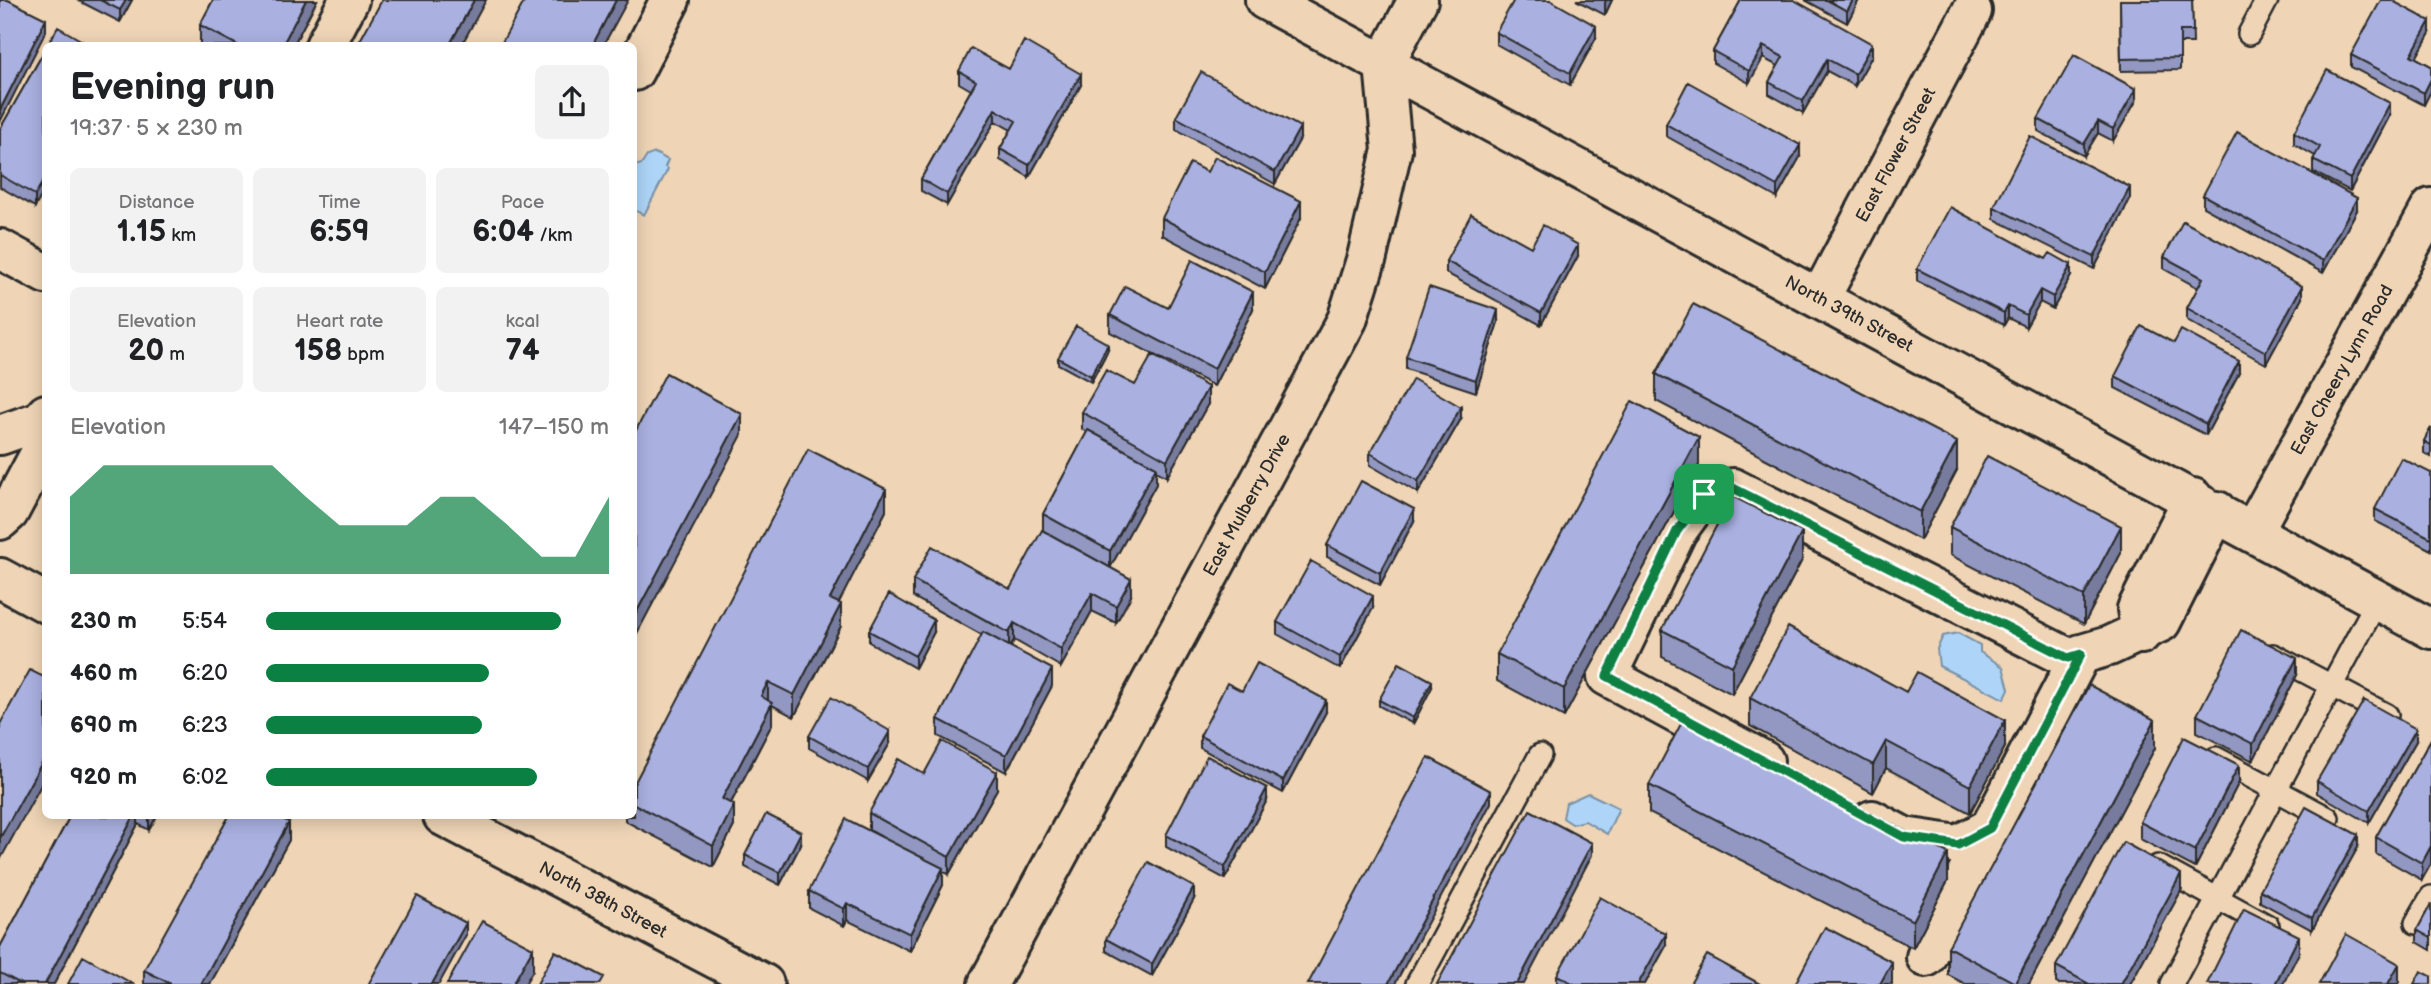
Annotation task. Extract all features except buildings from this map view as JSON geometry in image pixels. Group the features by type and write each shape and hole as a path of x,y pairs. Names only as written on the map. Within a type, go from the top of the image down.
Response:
{"street":[{"path":"327,42 349,0"},
{"path":"637,65 670,0"},
{"name":"North 39th Street","path":"1265,0 2431,629"},
{"path":"1384,64 1418,0"},
{"name":"East Flower Street","path":"1820,298 1972,11"},
{"name":"East Mulberry Drive","path":"988,984 1347,320 1367,257 1392,150 1384,64"},
{"name":"East Cheery Lynn Road","path":"2253,531 2431,208"},
{"path":"0,249 42,272"},
{"path":"0,435 42,417"},
{"path":"0,520 9,512 42,450"},
{"path":"1797,779 1607,676 1677,531 1704,494 1733,488 2068,658 2141,634 2161,622 2205,505"},
{"path":"0,578 42,601"},
{"path":"1926,957 2081,654"},
{"path":"1845,804 1904,837 1958,845 1990,828"},
{"name":"North 38th Street","path":"449,819 764,984"}],"lane":[{"path":"2249,34 2267,0"},
{"path":"2172,984 2378,599"},
{"path":"2265,651 2392,718"},
{"path":"1418,984 1540,755"},
{"path":"2211,755 2328,818"},
{"path":"2156,866 2274,929"},
{"path":"2416,923 2431,897"}],"water":[{"path":"655,153 668,160 665,167 668,169 644,215 637,212 637,165 642,164 647,156"},
{"path":"1958,633 1980,645 1980,652 2003,667 2009,689 2004,699 1939,666 1937,649 1943,636"},
{"path":"1588,793 1619,808 1607,834 1585,821 1572,824 1563,818 1566,803"}],"route":[{"path":"1733,488 2068,658 2081,654 1990,828 1958,845 1904,837 1607,676 1677,531 1704,494 1733,488"}]}
